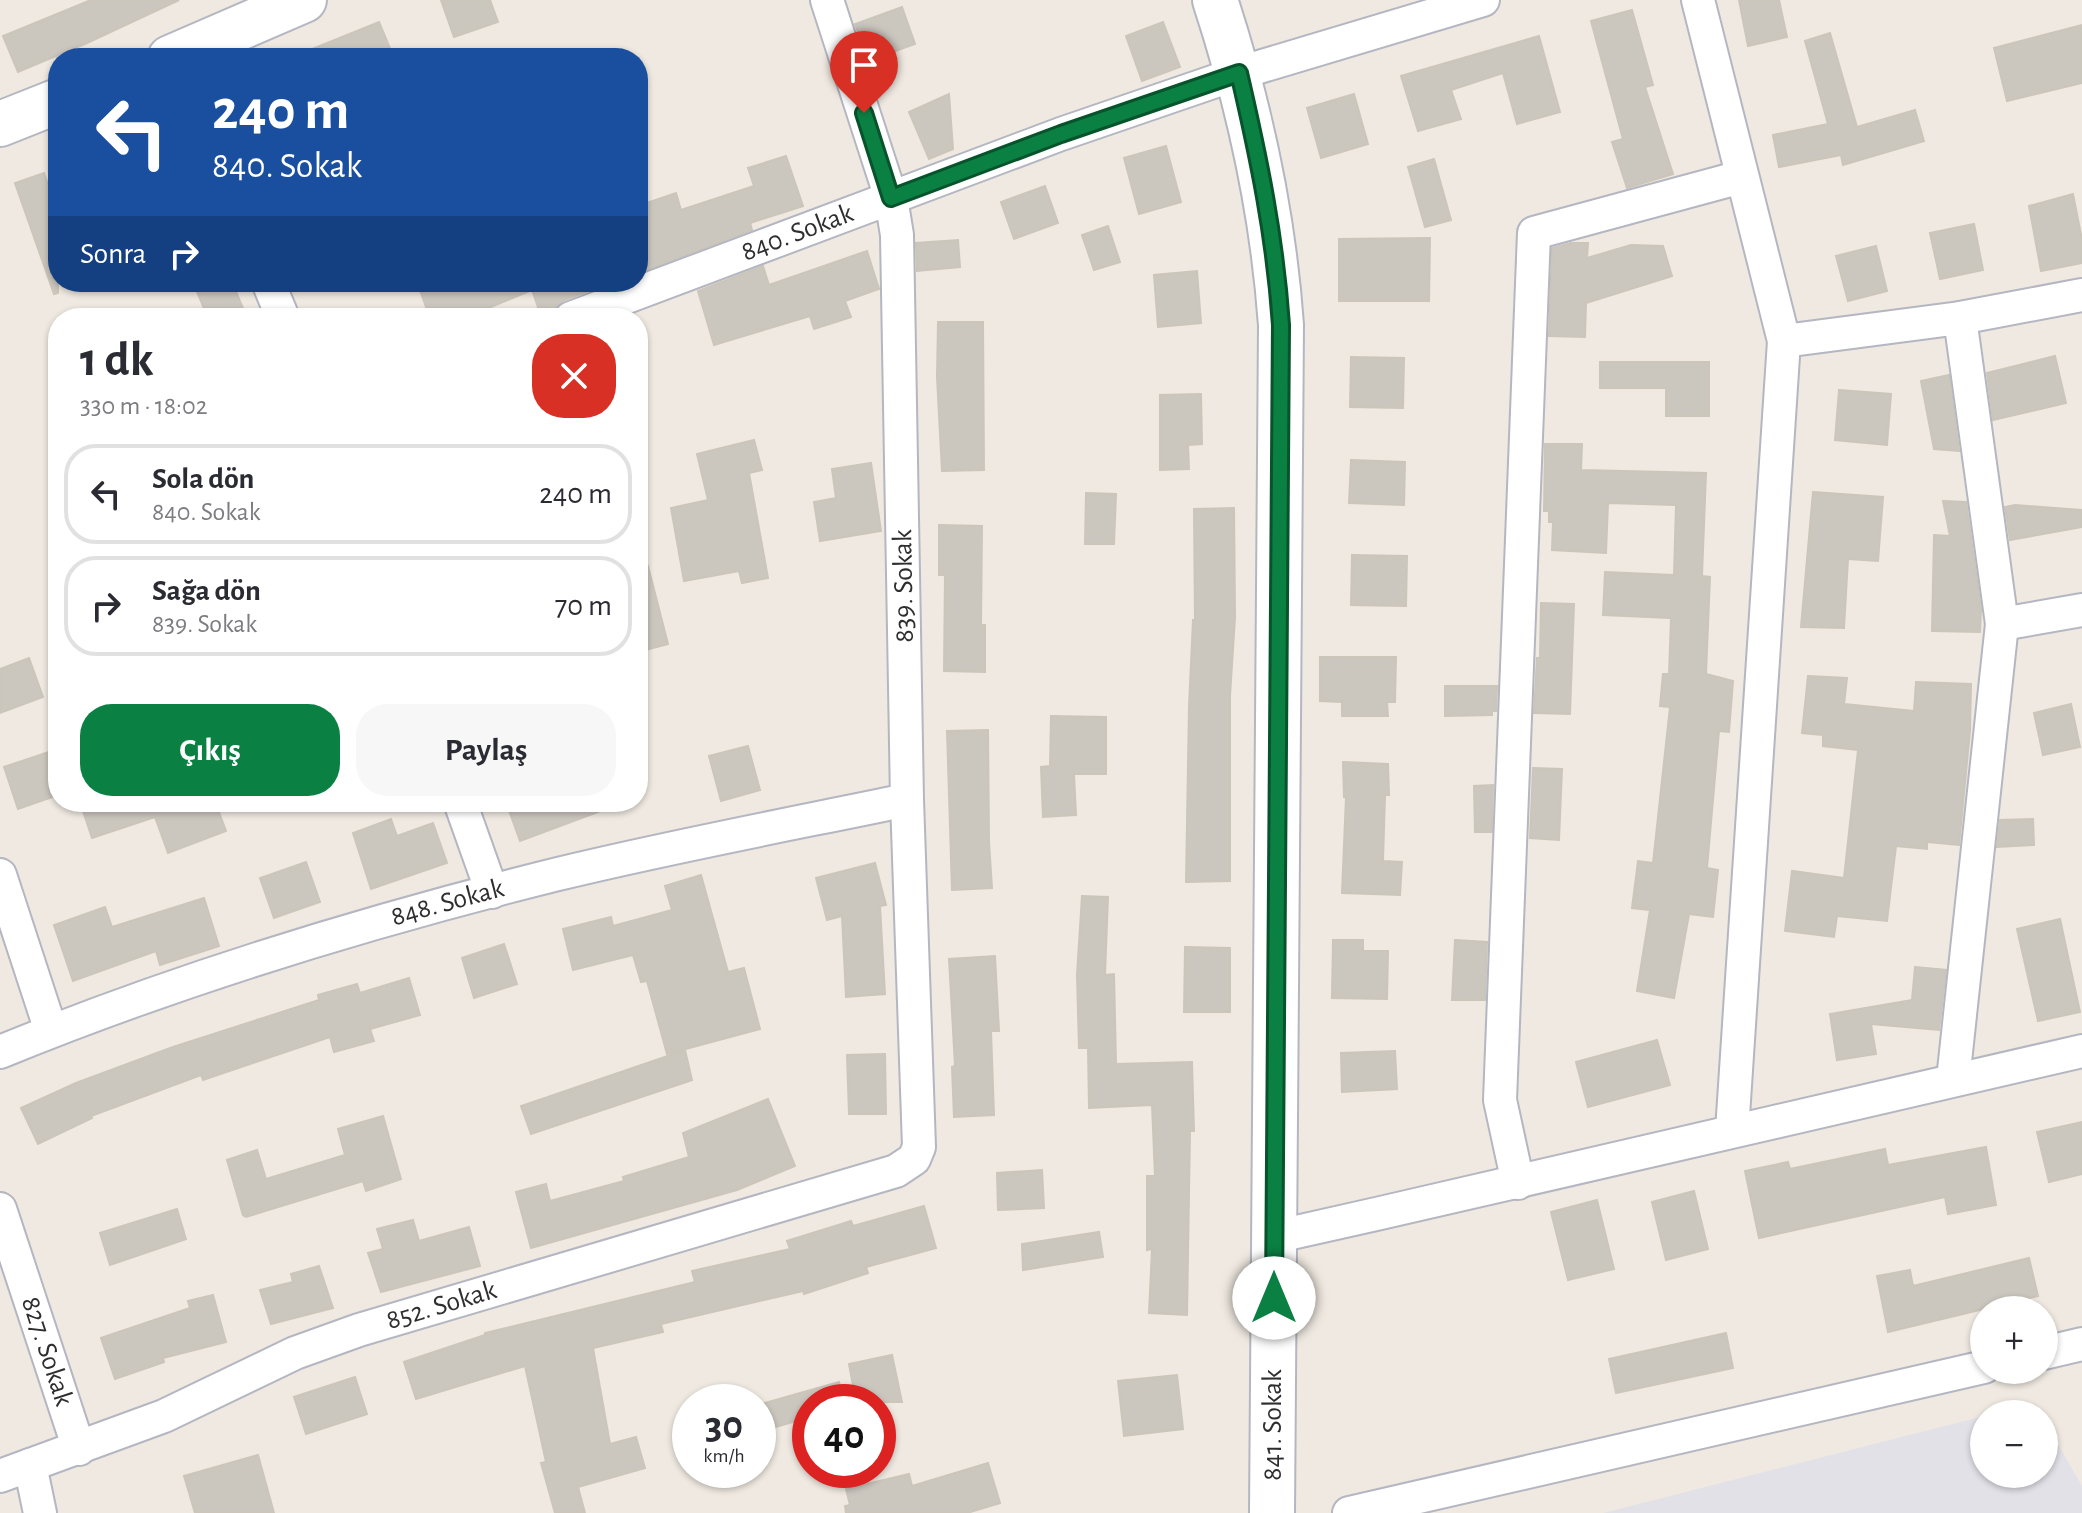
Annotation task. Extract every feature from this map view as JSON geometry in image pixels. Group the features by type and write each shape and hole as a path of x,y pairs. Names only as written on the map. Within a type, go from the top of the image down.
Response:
{"street":[{"path":"197,48 304,0"},
{"name":"839. Sokak","path":"827,0 891,198 899,266 907,800 919,1147 914,1159 896,1171"},
{"name":"841. Sokak","path":"1215,0 1239,73 1264,178 1277,262 1281,325 1272,1513"},
{"name":"840. Sokak","path":"648,289 1395,13 1483,0"},
{"path":"1698,0 1784,341 1732,1131"},
{"path":"0,124 48,105"},
{"path":"1518,1183 1500,1100 1534,233 1741,177"},
{"name":"840. Sokak","path":"598,308 640,292"},
{"path":"1784,341 1960,318 2082,295"},
{"path":"1953,1080 2002,624 1960,318"},
{"path":"2002,624 2082,610"},
{"name":"848. Sokak","path":"0,1052 51,1031 355,928 612,862 907,800"},
{"path":"464,812 492,892"},
{"path":"0,875 51,1031"},
{"path":"1274,1237 2082,1051"},
{"name":"852. Sokak","path":"0,1476 164,1416 295,1353 359,1330 896,1171"},
{"name":"827. Sokak","path":"0,1209 79,1449"},
{"path":"2058,1350 2082,1344"},
{"path":"1349,1513 1970,1370"},
{"path":"30,1465 40,1513"}],"shaded area":[{"path":"1970,1420 1970,1488 2058,1488 2058,1444 2082,1486 2082,1513 1603,1513"}],"building":[{"path":"91,0 179,0 75,48 48,48 48,59 18,72 3,36"},
{"path":"441,0 490,0 498,22 454,37"},
{"path":"1739,0 1779,0 1787,37 1748,46"},
{"path":"902,7 915,44 868,61 855,24"},
{"path":"1632,10 1653,85 1645,87 1673,174 1627,188 1612,142 1623,139 1591,21"},
{"path":"379,22 390,48 314,48"},
{"path":"1163,22 1180,67 1142,81 1126,36"},
{"path":"2082,25 2082,83 2007,101 1994,48"},
{"path":"1830,33 1857,127 1915,110 1924,141 1843,165 1841,155 1779,167 1773,135 1828,124 1805,41"},
{"path":"1539,36 1560,112 1517,124 1503,73 1451,90 1461,119 1418,131 1401,76"},
{"path":"949,94 953,149 929,159 909,112"},
{"path":"1354,94 1368,144 1321,158 1307,108"},
{"path":"1166,146 1181,202 1139,214 1124,158"},
{"path":"786,156 803,206 750,223 752,230 648,269 648,203 676,193 681,210 754,186 748,168"},
{"path":"1434,159 1451,220 1425,227 1408,167"},
{"path":"44,173 48,185 48,277 15,183"},
{"path":"1045,186 1058,223 1014,239 1001,202"},
{"path":"2073,194 2082,240 2082,263 2041,271 2029,206"},
{"path":"1974,224 1983,270 1940,279 1930,233"},
{"path":"1108,226 1120,262 1094,270 1082,235"},
{"path":"1430,238 1429,301 1339,301 1339,239"},
{"path":"958,240 960,267 917,271 916,243"},
{"path":"1588,243 1587,258 1631,245 1663,246 1672,276 1586,303 1585,337 1549,336 1552,248"},
{"path":"1876,246 1887,291 1848,301 1836,256"},
{"path":"867,251 879,289 845,301 851,317 814,329 810,316 714,345 698,291 763,266 769,285"},
{"path":"1197,271 1201,323 1158,327 1154,275"},
{"path":"197,292 236,292 243,308 204,308"},
{"path":"421,292 527,292 488,308 426,308"},
{"path":"533,292 586,292 564,300 553,308 538,308"},
{"path":"938,322 983,322 984,470 942,471 937,377"},
{"path":"2055,356 2066,403 1993,420 1987,373"},
{"path":"1351,357 1404,358 1403,408 1350,407"},
{"path":"1600,362 1709,362 1709,416 1666,416 1666,388 1600,388"},
{"path":"1949,375 1959,451 1934,449 1921,381"},
{"path":"1839,390 1891,394 1887,445 1835,440"},
{"path":"1201,394 1202,444 1188,445 1189,469 1160,470 1160,395"},
{"path":"754,440 762,470 749,473 768,578 742,583 739,571 684,581 671,508 708,500 697,454"},
{"path":"1545,444 1582,444 1581,470 1706,473 1702,576 1710,577 1706,674 1733,681 1729,732 1719,731 1707,868 1718,870 1713,917 1689,914 1674,998 1637,991 1650,910 1632,908 1638,861 1653,863 1670,707 1660,706 1663,674 1669,674 1671,618 1603,615 1605,572 1674,575 1676,505 1608,503 1606,553 1552,550 1553,522 1549,522 1549,511 1544,511"},
{"path":"1351,460 1405,462 1404,505 1349,503"},
{"path":"871,463 881,531 820,541 814,502 836,498 832,469"},
{"path":"1813,492 1883,497 1878,561 1848,559 1844,628 1801,627"},
{"path":"1086,493 1116,494 1114,544 1085,544"},
{"path":"1943,501 1966,502 1981,609 1980,632 1932,631 1934,535 1950,536"},
{"path":"2005,507 2082,510 2082,527 2010,540"},
{"path":"1234,508 1230,881 1186,882 1189,706 1195,620 1194,509"},
{"path":"939,525 982,526 981,625 985,625 985,672 944,671 945,575 939,575"},
{"path":"1352,555 1407,556 1406,606 1351,605"},
{"path":"648,566 668,644 648,649"},
{"path":"1541,603 1574,604 1570,714 1534,713 1537,658 1540,658"},
{"path":"1320,657 1396,657 1395,702 1387,702 1388,716 1342,716 1342,702 1320,701"},
{"path":"29,658 43,697 0,713 0,669"},
{"path":"1808,676 1847,678 1844,704 1914,711 1916,682 1971,684 1970,731 1959,845 1927,842 1927,849 1896,846 1887,921 1837,916 1834,937 1785,931 1792,871 1844,878 1858,750 1823,746 1823,735 1802,733"},
{"path":"1445,686 1497,686 1496,711 1492,711 1492,715 1445,716"},
{"path":"2071,704 2080,747 2043,755 2034,713"},
{"path":"1051,716 1106,717 1106,774 1074,774 1076,815 1043,817 1041,767 1050,766"},
{"path":"988,730 992,888 952,890 947,731"},
{"path":"748,746 760,790 721,801 709,756"},
{"path":"48,752 48,798 18,809 4,767"},
{"path":"1343,762 1388,764 1389,795 1385,795 1383,861 1402,862 1400,895 1342,893 1346,797"},
{"path":"1533,768 1562,769 1559,840 1530,838"},
{"path":"1493,785 1492,832 1475,832 1474,786"},
{"path":"83,812 219,812 226,831 168,853 155,817 92,838"},
{"path":"510,812 598,812 520,841"},
{"path":"391,819 397,836 433,823 447,863 371,889 353,833"},
{"path":"2033,819 2034,845 1997,847 2000,820"},
{"path":"306,862 320,902 274,918 260,878"},
{"path":"875,863 886,905 880,906 885,994 846,997 842,916 827,920 816,878"},
{"path":"701,875 728,972 744,968 760,1029 667,1054 647,981 641,982 633,955 573,970 563,929 611,917 613,926 672,910 665,886"},
{"path":"1082,896 1108,897 1105,975 1114,974 1116,1064 1192,1062 1194,1131 1190,1131 1187,1315 1149,1313 1152,1249 1147,1250 1147,1176 1155,1176 1152,1105 1089,1108 1088,1048 1079,1048 1077,975"},
{"path":"204,898 219,946 160,965 156,951 73,981 54,925 105,907 112,927"},
{"path":"2060,919 2080,1012 2038,1021 2017,929"},
{"path":"1333,940 1363,940 1363,951 1388,951 1387,999 1332,998"},
{"path":"1455,940 1487,942 1485,1000 1452,1000"},
{"path":"504,944 517,984 474,998 462,958"},
{"path":"1185,947 1230,948 1230,1012 1184,1012"},
{"path":"995,956 999,1031 991,1031 994,1115 954,1117 952,1067 955,1066 949,959"},
{"path":"1915,967 1946,970 1939,1030 1871,1024 1876,1054 1837,1060 1830,1014 1912,1000"},
{"path":"409,978 420,1015 370,1029 374,1041 334,1052 330,1037 203,1080 201,1075 91,1116 38,1144 21,1108 76,1083 173,1047 319,1000 318,995 357,984 360,993"},
{"path":"1657,1040 1670,1085 1588,1107 1576,1062"},
{"path":"685,1050 692,1080 531,1134 521,1106"},
{"path":"1395,1051 1397,1089 1342,1092 1341,1053"},
{"path":"885,1054 886,1114 849,1114 847,1055"},
{"path":"768,1099 795,1166 737,1190 531,1248 516,1192 546,1184 550,1201 624,1181 623,1177 689,1157 683,1133"},
{"path":"383,1116 401,1179 366,1191 363,1181 246,1217 243,1215 227,1160 257,1150 266,1179 345,1155 338,1129"},
{"path":"2082,1122 2082,1174 2049,1182 2037,1132"},
{"path":"1986,1147 1996,1205 1948,1214 1945,1197 1759,1238 1745,1171 1788,1162 1790,1169 1885,1149 1888,1165"},
{"path":"1042,1170 1044,1208 998,1210 997,1173"},
{"path":"1694,1191 1708,1249 1666,1260 1652,1202"},
{"path":"1597,1200 1614,1269 1568,1280 1551,1212"},
{"path":"924,1206 936,1248 866,1267 868,1273 804,1294 803,1291 661,1324 663,1332 593,1348 610,1444 636,1437 645,1468 578,1487 585,1513 555,1513 541,1463 546,1462 525,1366 416,1399 404,1362 485,1333 695,1282 692,1271 790,1249 787,1241 851,1221 853,1226"},
{"path":"177,1209 186,1239 110,1265 100,1233"},
{"path":"413,1220 419,1241 469,1227 480,1266 381,1292 368,1253 383,1249 377,1229"},
{"path":"1099,1232 1103,1257 1023,1270 1022,1244"},
{"path":"2029,1258 2038,1296 1970,1296 1970,1312 1888,1332 1877,1276 1910,1270 1913,1286"},
{"path":"319,1266 333,1308 271,1324 260,1290 293,1282 291,1274"},
{"path":"213,1295 226,1342 163,1358 164,1362 115,1379 101,1338 190,1308 188,1301"},
{"path":"1726,1333 1733,1368 1616,1393 1609,1359"},
{"path":"892,1355 902,1402 896,1402 896,1384 853,1384 849,1364"},
{"path":"1177,1375 1183,1429 1124,1436 1118,1381"},
{"path":"355,1377 367,1414 306,1434 294,1397"},
{"path":"792,1395 792,1422 776,1427 776,1400"},
{"path":"258,1455 274,1513 195,1513 184,1476"},
{"path":"988,1463 1000,1503 967,1513 846,1513 845,1506 850,1505 846,1489 896,1488 896,1477 909,1474 912,1486"}],"route":[{"path":"864,113 891,198 1061,134 1239,73 1264,178 1277,262 1281,325 1274,1298"}]}
